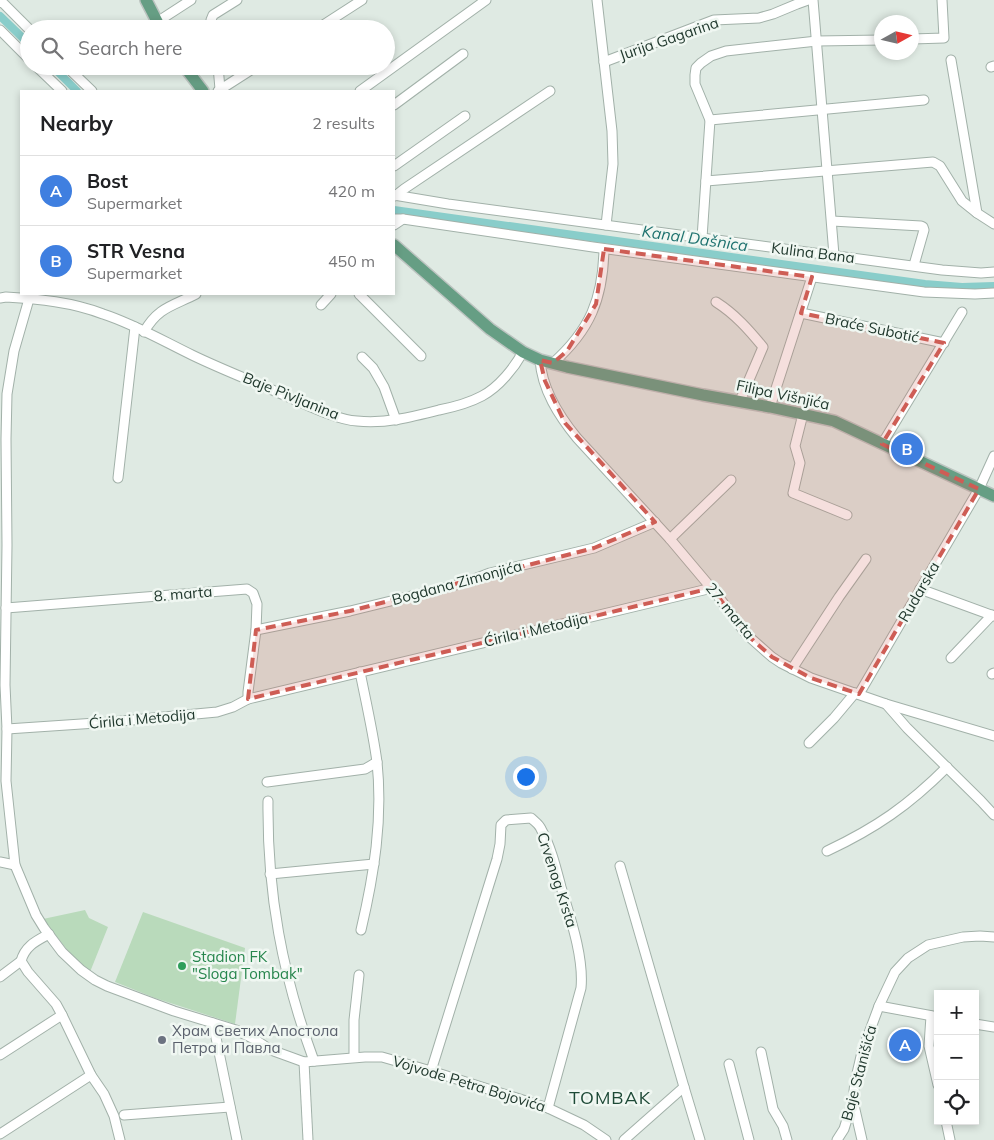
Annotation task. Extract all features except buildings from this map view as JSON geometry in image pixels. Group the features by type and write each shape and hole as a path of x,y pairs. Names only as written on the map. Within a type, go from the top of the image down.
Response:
{"main road":[{"path":"146,0 156,20"},
{"path":"191,75 202,90"},
{"name":"Filipa Višnjića","path":"395,246 478,320 524,352 540,360 834,422 994,496"}],"street":[{"path":"0,0 20,20"},
{"path":"165,20 190,0"},
{"path":"211,20 213,15 237,0"},
{"path":"331,20 362,0"},
{"path":"395,66 486,0"},
{"name":"Jurija Gagarina","path":"597,0 612,131 613,164 606,225"},
{"name":"Jurija Gagarina","path":"604,62 714,20 759,18 808,0"},
{"path":"813,0 834,255"},
{"path":"919,39 944,38 942,0"},
{"path":"0,30 20,50"},
{"path":"702,238 710,120 696,84 694,74 696,68 711,56 726,51 817,41 874,40"},
{"path":"395,104 463,54"},
{"path":"951,60 977,213"},
{"path":"45,75 61,90"},
{"path":"75,75 91,90"},
{"path":"218,75 219,90 243,75"},
{"path":"361,90 382,75"},
{"name":"Kulina Bana","path":"395,195 550,91"},
{"path":"710,120 924,100"},
{"path":"395,165 465,116"},
{"path":"706,181 933,162 940,166 962,201 994,224"},
{"name":"Kulina Bana","path":"395,196 952,270 981,273 994,272"},
{"path":"398,219 924,292 994,293"},
{"path":"832,221 921,226 924,230 914,265"},
{"path":"553,363 579,336 596,304 604,268 604,249"},
{"path":"770,407 812,277"},
{"path":"144,332 148,324 159,312 194,295"},
{"path":"321,305 330,295"},
{"path":"360,295 421,356"},
{"name":"Baje Pivljanina","path":"0,298 58,302 104,314 193,356 330,414 355,421 396,420 451,408 469,402 483,396 513,368 524,352"},
{"name":"Vojvode Petra Bojovića","path":"29,299 14,350 7,394 6,780 15,865 36,915 68,958 81,970 107,986 174,1011 236,1030 271,1050 309,1061 382,1057 431,1071 548,1108 584,1125 599,1138"},
{"path":"716,302 729,310 763,347 740,401"},
{"name":"Braće Subotić","path":"882,444 962,312"},
{"name":"Braće Subotić","path":"800,313 944,343"},
{"path":"118,478 135,327"},
{"path":"362,357 373,368 384,387 396,420"},
{"name":"27. marta","path":"540,360 552,401 565,423 670,539 712,588 746,634 772,656 811,678 886,704 994,736"},
{"path":"803,414 795,446 800,462 793,493 846,515"},
{"name":"Rudarska","path":"857,694 978,489 994,456"},
{"path":"670,539 731,480"},
{"name":"Bogdana Zimonjića","path":"256,630 350,611 450,586 490,573 594,548 655,522"},
{"path":"792,669 866,559"},
{"name":"Ćirila i Metodija","path":"7,729 217,712 233,707 248,699 712,588"},
{"name":"8. marta","path":"6,608 247,589 253,593 257,604 248,699"},
{"path":"920,589 993,615 951,658"},
{"path":"360,672 377,762 378,802 374,864 361,930"},
{"path":"809,743 857,694"},
{"path":"886,704 907,728 994,815"},
{"path":"267,782 365,769 377,762"},
{"path":"827,851 892,816 912,801 948,767"},
{"path":"268,800 268,849 276,922 285,969 309,1061 308,1140"},
{"name":"Crvenog Krsta","path":"431,1071 497,859 501,825 506,820 531,818 542,829 552,854 582,968 580,988 548,1108"},
{"path":"0,862 15,865"},
{"path":"270,874 374,864"},
{"path":"620,866 700,1140"},
{"path":"0,977 21,961 28,947 49,934"},
{"name":"Baje Stanišića","path":"837,1140 844,1129 853,1100 862,1052 879,1006 895,972 908,958 928,945 963,937 994,937"},
{"path":"21,961 28,972 56,1004 91,1075 104,1094 114,1116 120,1140"},
{"path":"354,1058 354,1012 359,975"},
{"name":"Baje Stanišića","path":"879,1006 934,1016"},
{"path":"0,1055 62,1015"},
{"path":"934,1016 929,1046 937,1080"},
{"path":"213,1023 237,1140"},
{"path":"979,1025 994,1027"},
{"path":"761,1052 773,1109 783,1126 787,1140"},
{"path":"729,1064 749,1140"},
{"path":"0,1134 91,1075"},
{"path":"624,1140 684,1087"},
{"path":"853,1100 862,1140"},
{"path":"124,1115 230,1107"},
{"path":"947,1125 950,1140"}],"highlighted area":[{"path":"604,249 812,277 801,313 944,343 882,444 979,489 859,694 811,678 772,657 746,634 712,588 248,699 256,630 350,611 594,548 655,522 565,423 545,381 540,360 553,363 567,351 596,304"}],"green space":[{"path":"85,910 89,918 108,927 90,972 68,951 43,919"},
{"name":"Stadion FK \"Sloga Tombak\"","path":"143,912 245,948 235,1024 155,998 115,982"}],"waterway":[{"name":"Kanal Dašnica","path":"0,16 20,35"},
{"name":"Kanal Dašnica","path":"61,75 76,90"},
{"name":"Kanal Dašnica","path":"395,210 925,284 962,287 994,286"}],"place":[{"name":"STR Vesna","path":"907,449"},
{"name":"Stadion FK \"Sloga Tombak\"","path":"182,966"},
{"name":"Храм Светих Апостола Петра и Павла","path":"162,1040"},
{"name":"Bost","path":"905,1045"}],"district":[{"name":"TOMBAK","path":"610,1098"}]}
